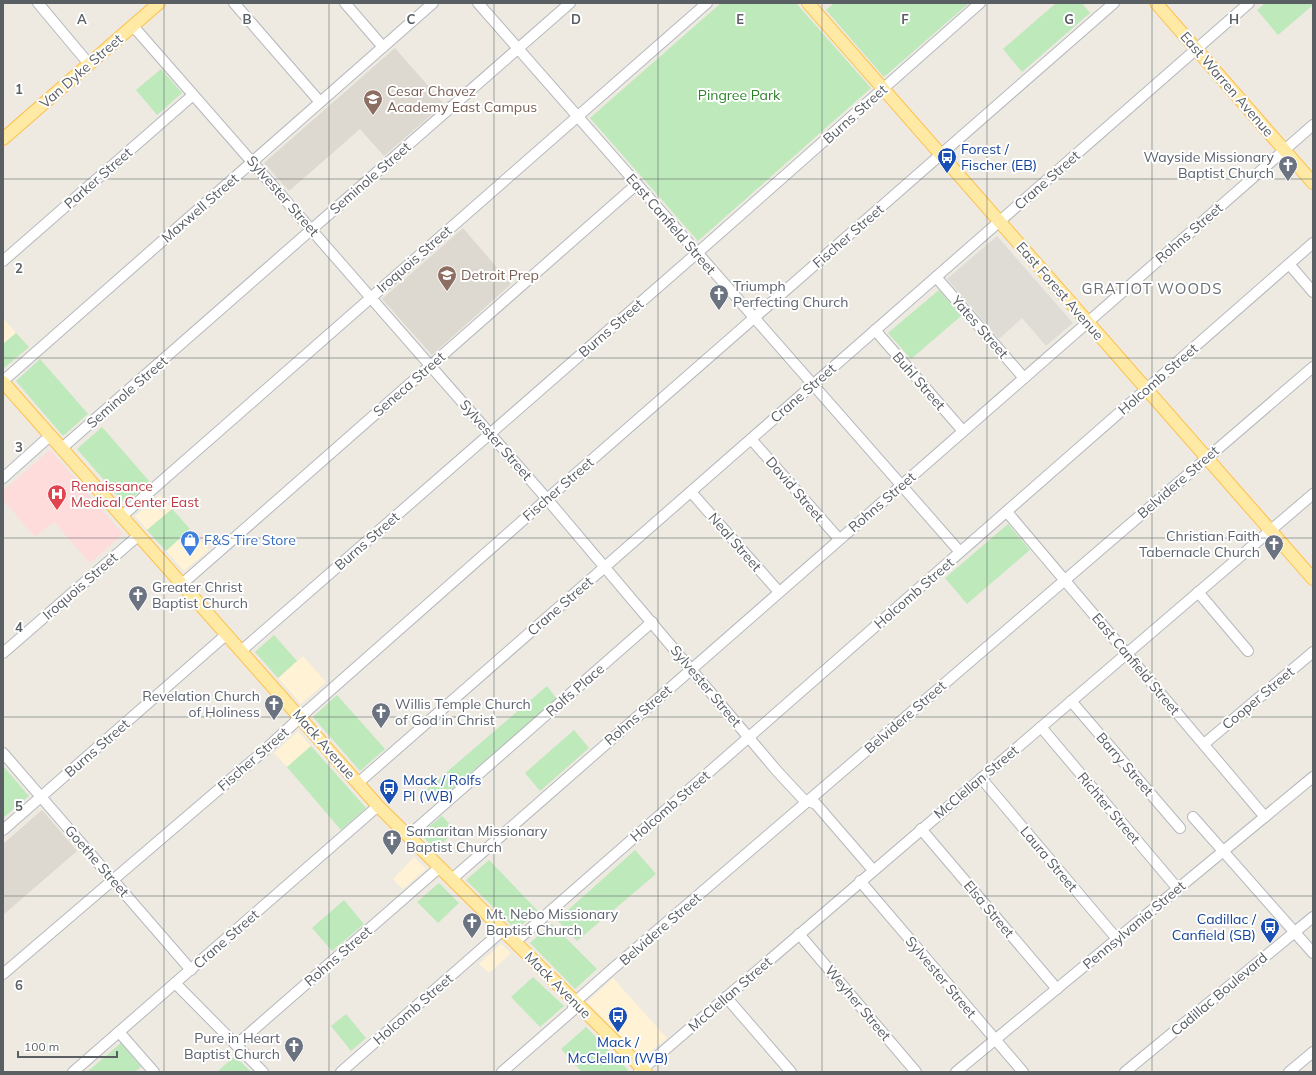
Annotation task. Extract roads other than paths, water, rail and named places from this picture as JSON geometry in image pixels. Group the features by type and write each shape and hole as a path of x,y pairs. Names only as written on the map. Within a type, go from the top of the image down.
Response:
{"main road":[{"name":"Van Dyke Street","path":"3,139 160,3"},
{"name":"East Forest Avenue","path":"808,3 1313,579"},
{"name":"East Warren Avenue","path":"1156,3 1313,183"},
{"name":"Mack Avenue","path":"3,382 378,806 643,1071"}],"street":[{"path":"38,3 89,64"},
{"path":"234,3 320,102"},
{"path":"345,3 383,47"},
{"name":"Maxwell Street","path":"3,382 433,3"},
{"name":"East Canfield Street","path":"478,3 960,552"},
{"name":"Seminole Street","path":"62,448 570,3"},
{"name":"Iroquois Street","path":"122,516 707,3"},
{"name":"Burns Street","path":"241,651 697,253 980,3"},
{"name":"Fischer Street","path":"3,974 266,749 547,499 1114,3"},
{"name":"Crane Street","path":"358,783 1249,3"},
{"name":"Sylvester Street","path":"133,26 490,433 800,796 816,804 873,870"},
{"name":"Parker Street","path":"3,261 193,95"},
{"name":"Rohns Street","path":"452,879 1313,125"},
{"name":"Seneca Street","path":"182,584 637,184"},
{"name":"Holcomb Street","path":"515,942 1313,243"},
{"path":"1289,264 1313,292"},
{"name":"Yates Street","path":"936,277 1024,378"},
{"name":"Buhl Street","path":"875,330 963,431"},
{"name":"Belvidere Street","path":"502,1072 572,1011 575,1002 1064,579 1313,367"},
{"path":"3,478 51,435"},
{"name":"David Street","path":"751,439 839,539"},
{"name":"Neal Street","path":"691,492 779,592"},
{"name":"McClellan Street","path":"643,1071 860,881 1313,494"},
{"name":"East Canfield Street","path":"1007,512 1265,817"},
{"name":"Iroquois Street","path":"3,653 138,535"},
{"path":"1198,592 1248,651"},
{"name":"Rolfs Place","path":"408,836 652,622"},
{"name":"Burns Street","path":"3,830 227,634"},
{"name":"Cooper Street","path":"1204,744 1313,652"},
{"name":"Barry Street","path":"1071,701 1180,828"},
{"name":"Richter Street","path":"1041,727 1178,889"},
{"name":"Goethe Street","path":"3,753 191,970"},
{"name":"Pennsylvania Street","path":"956,1072 1313,777"},
{"name":"Laura Street","path":"981,778 1117,939"},
{"name":"Crane Street","path":"73,1072 378,806"},
{"path":"1193,817 1222,852 1313,953"},
{"name":"Elsa Street","path":"921,829 1057,989"},
{"name":"Rohns Street","path":"236,1045 440,867"},
{"name":"Sylvester Street","path":"860,881 1023,1072"},
{"name":"Cadillac Boulevard","path":"1126,1072 1313,916"},
{"name":"Holcomb Street","path":"341,1072 503,930"},
{"name":"Weyher Street","path":"799,934 916,1072"},
{"path":"175,983 263,1072"},
{"path":"726,997 791,1072"},
{"path":"119,1032 154,1072"},
{"path":"1289,1072 1313,1052"}],"place":[{"name":"Cesar Chavez Academy East Campus","path":"373,116"},
{"name":"Forest / Fischer (EB)","path":"947,174"},
{"name":"Wayside Missionary Baptist Church","path":"1288,182"},
{"name":"Detroit Prep","path":"447,292"},
{"name":"Triumph Perfecting Church","path":"719,311"},
{"name":"Renaissance Medical Center East","path":"57,511"},
{"name":"F&S Tire Store","path":"190,557"},
{"name":"Christian Faith Tabernacle Church","path":"1274,561"},
{"name":"Greater Christ Baptist Church","path":"138,612"},
{"name":"Revelation Church of Holiness","path":"274,721"},
{"name":"Willis Temple Church of God in Christ","path":"381,729"},
{"name":"Mack / Rolfs Pl (WB)","path":"389,805"},
{"name":"Samaritan Missionary Baptist Church","path":"392,856"},
{"name":"Mt. Nebo Missionary Baptist Church","path":"472,939"},
{"name":"Cadillac / Canfield (SB)","path":"1270,944"},
{"name":"Mack / McClellan (WB)","path":"618,1033"},
{"name":"Pure in Heart Baptist Church","path":"294,1063"}],"district":[{"name":"GRATIOT WOODS","path":"1152,288"}],"park label":[{"name":"Pingree Park","path":"739,95"}]}
